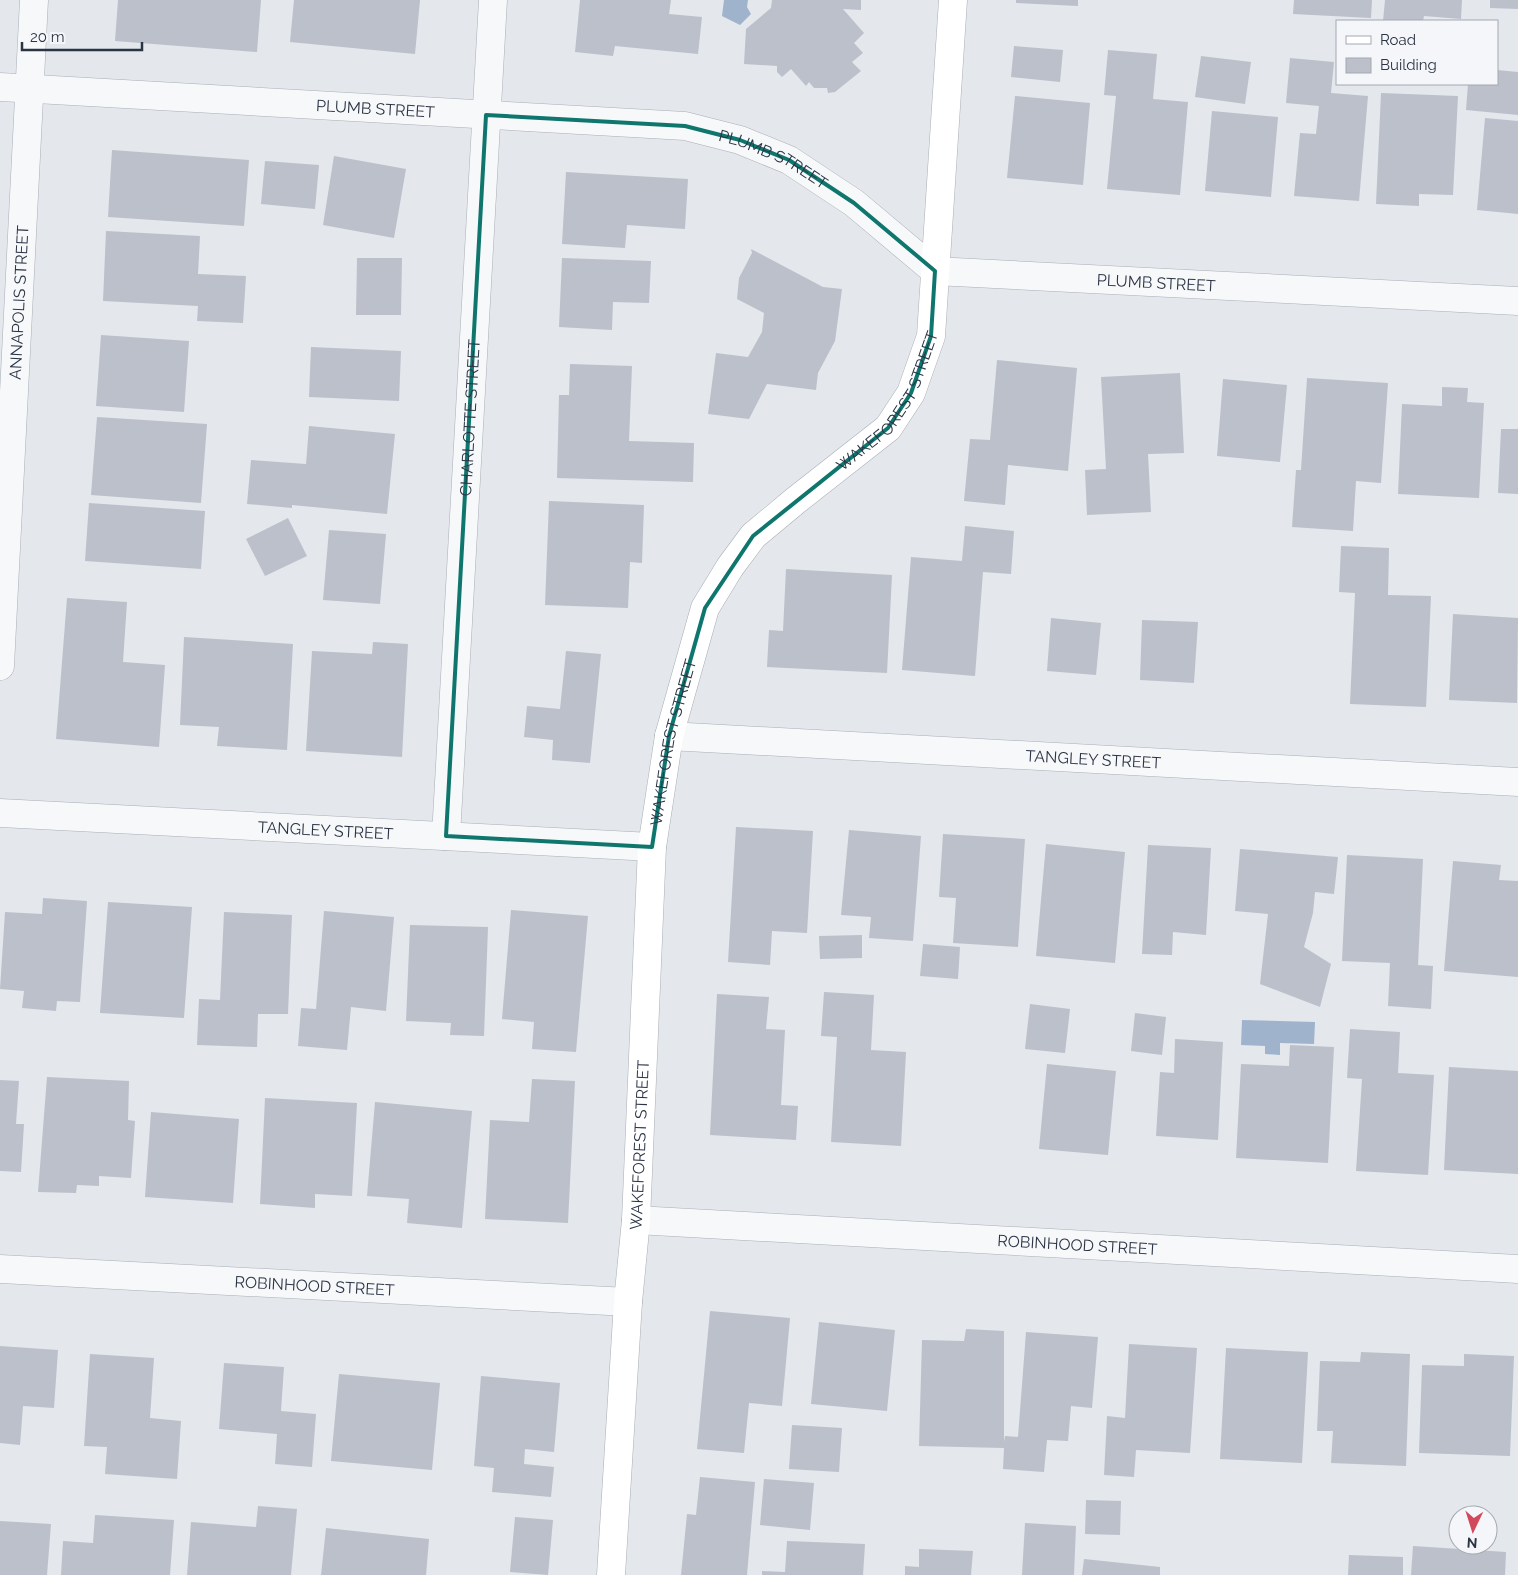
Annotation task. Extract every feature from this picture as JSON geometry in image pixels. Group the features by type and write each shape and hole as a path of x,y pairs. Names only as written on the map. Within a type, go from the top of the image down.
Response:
{"street":[{"name":"ANNAPOLIS STREET","path":"0,666 34,0"},
{"name":"CHARLOTTE STREET","path":"446,836 493,0"},
{"name":"WAKEFOREST STREET","path":"611,1575 628,1302 636,1220 652,847 668,736 705,608 730,566 753,536 794,501 888,428 911,393 931,336 953,0"},
{"name":"PLUMB STREET","path":"0,87 685,126 740,140 789,160 854,203 935,271 1518,301"},
{"name":"TANGLEY STREET","path":"668,736 1518,782"},
{"name":"TANGLEY STREET","path":"0,813 652,847"},
{"name":"ROBINHOOD STREET","path":"636,1220 1518,1269"},
{"name":"ROBINHOOD STREET","path":"0,1269 628,1302"}],"highlighted area":[{"path":"486,115 685,126 740,140 789,160 854,203 935,271 931,336 911,393 888,428 753,536 705,608 669,736 652,847 446,836"}],"water":[{"path":"724,0 748,0 747,7 751,14 740,25 722,16"},
{"path":"1242,1020 1315,1022 1314,1044 1280,1043 1280,1055 1265,1054 1265,1046 1241,1045"}],"building":[{"path":"118,0 261,0 257,52 115,41"},
{"path":"294,0 420,0 415,54 290,42"},
{"path":"580,0 671,0 669,14 702,17 698,54 615,46 613,56 575,52"},
{"path":"772,0 861,0 861,10 843,9 864,33 854,43 863,53 852,62 861,71 835,92 828,93 827,88 814,88 809,82 806,86 791,69 782,77 777,72 777,66 744,64 746,29 771,8"},
{"path":"1016,0 1078,0 1078,6 1016,3"},
{"path":"1294,0 1372,0 1371,18 1293,14"},
{"path":"1385,0 1462,0 1461,19 1424,16 1423,20 1383,20"},
{"path":"1490,0 1518,0 1518,9 1490,8"},
{"path":"1014,46 1063,50 1060,82 1011,77"},
{"path":"1108,50 1157,54 1153,99 1188,102 1180,195 1107,189 1116,96 1104,95"},
{"path":"1201,56 1251,62 1245,104 1195,97"},
{"path":"1290,58 1334,62 1331,93 1368,96 1359,201 1294,196 1300,133 1316,134 1319,106 1286,103"},
{"path":"1498,70 1518,72 1518,115 1466,110 1468,85 1498,85"},
{"path":"1381,93 1458,96 1453,195 1419,194 1419,206 1376,204"},
{"path":"1015,96 1090,103 1083,185 1007,178"},
{"path":"1212,111 1278,117 1271,197 1205,191"},
{"path":"1485,118 1518,121 1518,214 1477,210"},
{"path":"112,150 249,160 244,226 108,217"},
{"path":"334,156 406,169 394,238 323,225"},
{"path":"265,161 319,165 315,209 261,204"},
{"path":"566,172 688,179 685,229 627,225 625,248 562,244"},
{"path":"106,231 200,236 198,274 246,276 243,323 197,321 198,306 103,301"},
{"path":"751,249 823,287 842,289 835,341 818,373 816,390 767,384 749,419 708,414 716,353 748,357 762,332 764,313 737,299 739,278 752,253"},
{"path":"357,258 402,258 401,315 356,315"},
{"path":"562,258 651,261 649,303 613,302 612,330 559,327"},
{"path":"101,335 189,341 184,412 96,406"},
{"path":"311,347 401,351 399,401 309,397"},
{"path":"997,360 1077,368 1068,471 1008,465 1005,505 964,501 970,439 990,440"},
{"path":"570,364 632,366 629,441 694,443 693,482 557,478 559,395 569,395"},
{"path":"1180,373 1184,453 1148,454 1151,512 1087,515 1085,470 1106,469 1101,377"},
{"path":"1307,378 1388,383 1381,483 1356,481 1353,531 1292,527 1296,470 1301,470"},
{"path":"1223,379 1287,385 1280,462 1217,456"},
{"path":"1442,387 1468,388 1467,402 1484,403 1479,498 1398,494 1402,404 1442,406"},
{"path":"97,417 207,424 201,503 91,495"},
{"path":"309,426 395,434 387,514 292,505 292,508 247,504 251,460 306,464"},
{"path":"1501,429 1518,429 1518,494 1498,493"},
{"path":"549,501 644,505 642,563 630,562 628,608 545,605"},
{"path":"89,503 205,511 201,569 85,561"},
{"path":"288,518 307,556 265,576 246,539"},
{"path":"965,526 1014,531 1011,574 983,572 975,676 902,670 911,557 962,561"},
{"path":"329,530 386,534 380,604 323,600"},
{"path":"1341,546 1389,548 1388,595 1431,596 1426,707 1350,704 1355,593 1339,592"},
{"path":"786,569 892,575 887,673 767,667 769,630 783,631"},
{"path":"67,598 127,602 123,662 165,665 159,747 56,739"},
{"path":"1453,614 1518,618 1517,703 1449,700"},
{"path":"1051,618 1101,623 1096,675 1047,671"},
{"path":"1142,620 1198,622 1194,683 1140,680"},
{"path":"184,637 293,644 287,750 217,746 219,727 180,725"},
{"path":"373,642 408,644 402,757 306,751 312,651 372,654"},
{"path":"566,651 601,654 590,763 552,760 553,740 524,737 527,706 560,709"},
{"path":"736,827 813,831 807,933 772,931 770,965 728,962"},
{"path":"849,830 921,836 913,941 869,938 871,917 841,915"},
{"path":"943,834 1025,839 1018,947 953,943 956,898 939,897"},
{"path":"1046,844 1125,852 1115,963 1036,956"},
{"path":"1148,845 1211,848 1206,935 1173,932 1172,955 1142,954"},
{"path":"1240,849 1338,857 1334,894 1315,892 1313,913 1304,947 1331,964 1320,1007 1260,984 1268,914 1235,911"},
{"path":"1347,855 1423,859 1418,965 1433,966 1431,1009 1388,1006 1390,963 1342,961"},
{"path":"1453,861 1501,865 1499,880 1518,881 1518,977 1444,971"},
{"path":"43,898 87,901 80,1002 57,1001 56,1011 22,1008 24,991 0,989 5,912 42,914"},
{"path":"108,902 192,907 184,1018 100,1013"},
{"path":"511,910 588,916 576,1052 532,1049 534,1022 502,1019"},
{"path":"324,911 394,917 386,1011 351,1007 347,1050 298,1046 301,1008 316,1009"},
{"path":"224,912 292,915 288,1014 258,1014 257,1047 197,1045 199,999 220,1000"},
{"path":"410,925 488,927 484,1036 450,1035 451,1023 406,1021"},
{"path":"862,935 862,958 820,959 819,936"},
{"path":"923,944 960,947 958,979 920,976"},
{"path":"824,992 874,995 871,1050 906,1052 901,1146 831,1142 837,1037 821,1036"},
{"path":"717,994 769,997 766,1029 785,1030 781,1105 798,1106 796,1140 710,1135"},
{"path":"1030,1004 1070,1009 1065,1053 1025,1049"},
{"path":"1135,1013 1166,1017 1162,1055 1131,1051"},
{"path":"1350,1029 1400,1032 1398,1073 1434,1075 1428,1175 1356,1171 1362,1079 1347,1078"},
{"path":"1175,1039 1223,1042 1218,1140 1156,1136 1160,1072 1174,1073"},
{"path":"1290,1045 1334,1047 1328,1163 1236,1158 1241,1064 1289,1066"},
{"path":"1047,1064 1116,1071 1108,1155 1039,1149"},
{"path":"1449,1067 1518,1071 1518,1174 1444,1170"},
{"path":"47,1077 129,1081 128,1120 135,1121 131,1178 99,1176 99,1186 77,1185 76,1193 38,1192"},
{"path":"532,1079 575,1081 568,1223 485,1219 490,1120 529,1122"},
{"path":"0,1080 19,1081 16,1124 24,1124 21,1172 0,1171"},
{"path":"265,1098 357,1103 352,1196 315,1194 315,1208 260,1204"},
{"path":"375,1102 472,1111 462,1228 407,1223 409,1199 367,1196"},
{"path":"151,1112 239,1119 233,1203 145,1197"},
{"path":"710,1311 790,1318 782,1406 749,1403 744,1453 697,1449"},
{"path":"819,1322 895,1330 887,1411 811,1404"},
{"path":"966,1329 1004,1331 1004,1442 1005,1436 1018,1437 1026,1332 1098,1337 1092,1408 1071,1406 1068,1441 1047,1440 1044,1472 1003,1469 1004,1448 919,1446 922,1340 964,1341"},
{"path":"1129,1344 1197,1348 1190,1453 1136,1450 1134,1477 1104,1475 1107,1416 1125,1418"},
{"path":"0,1346 58,1350 54,1408 23,1406 20,1445 0,1443"},
{"path":"1226,1348 1308,1352 1302,1463 1220,1459"},
{"path":"1361,1352 1410,1354 1406,1466 1331,1463 1333,1431 1317,1431 1320,1361 1360,1362"},
{"path":"90,1354 154,1358 150,1418 181,1421 177,1479 105,1474 107,1447 84,1446"},
{"path":"1464,1354 1514,1356 1510,1456 1419,1453 1422,1365 1464,1366"},
{"path":"224,1363 284,1367 281,1411 316,1414 312,1467 275,1464 277,1434 219,1429"},
{"path":"339,1374 440,1383 432,1470 331,1461"},
{"path":"481,1376 560,1383 554,1452 525,1449 524,1464 554,1467 551,1497 492,1492 494,1468 474,1466"},
{"path":"792,1425 842,1428 839,1472 789,1469"},
{"path":"700,1477 755,1482 747,1575 681,1575 687,1514 696,1515"},
{"path":"764,1479 814,1483 810,1530 760,1525"},
{"path":"1086,1500 1121,1501 1120,1535 1085,1534"},
{"path":"258,1506 297,1509 291,1575 187,1575 191,1522 256,1527"},
{"path":"95,1515 174,1520 170,1575 61,1575 63,1541 93,1543"},
{"path":"515,1517 553,1520 548,1575 510,1572"},
{"path":"0,1521 51,1524 47,1575 0,1575"},
{"path":"1025,1523 1076,1526 1074,1575 1022,1575"},
{"path":"326,1528 429,1539 426,1575 321,1575"},
{"path":"787,1541 865,1544 863,1575 762,1575 762,1571 785,1572"},
{"path":"1413,1546 1448,1548 1448,1555 1498,1555 1498,1551 1506,1552 1505,1575 1411,1575"},
{"path":"919,1549 973,1551 971,1575 905,1575 905,1566 919,1567"},
{"path":"1349,1555 1403,1557 1403,1575 1348,1575"},
{"path":"1084,1559 1160,1567 1160,1575 1082,1575"}]}
